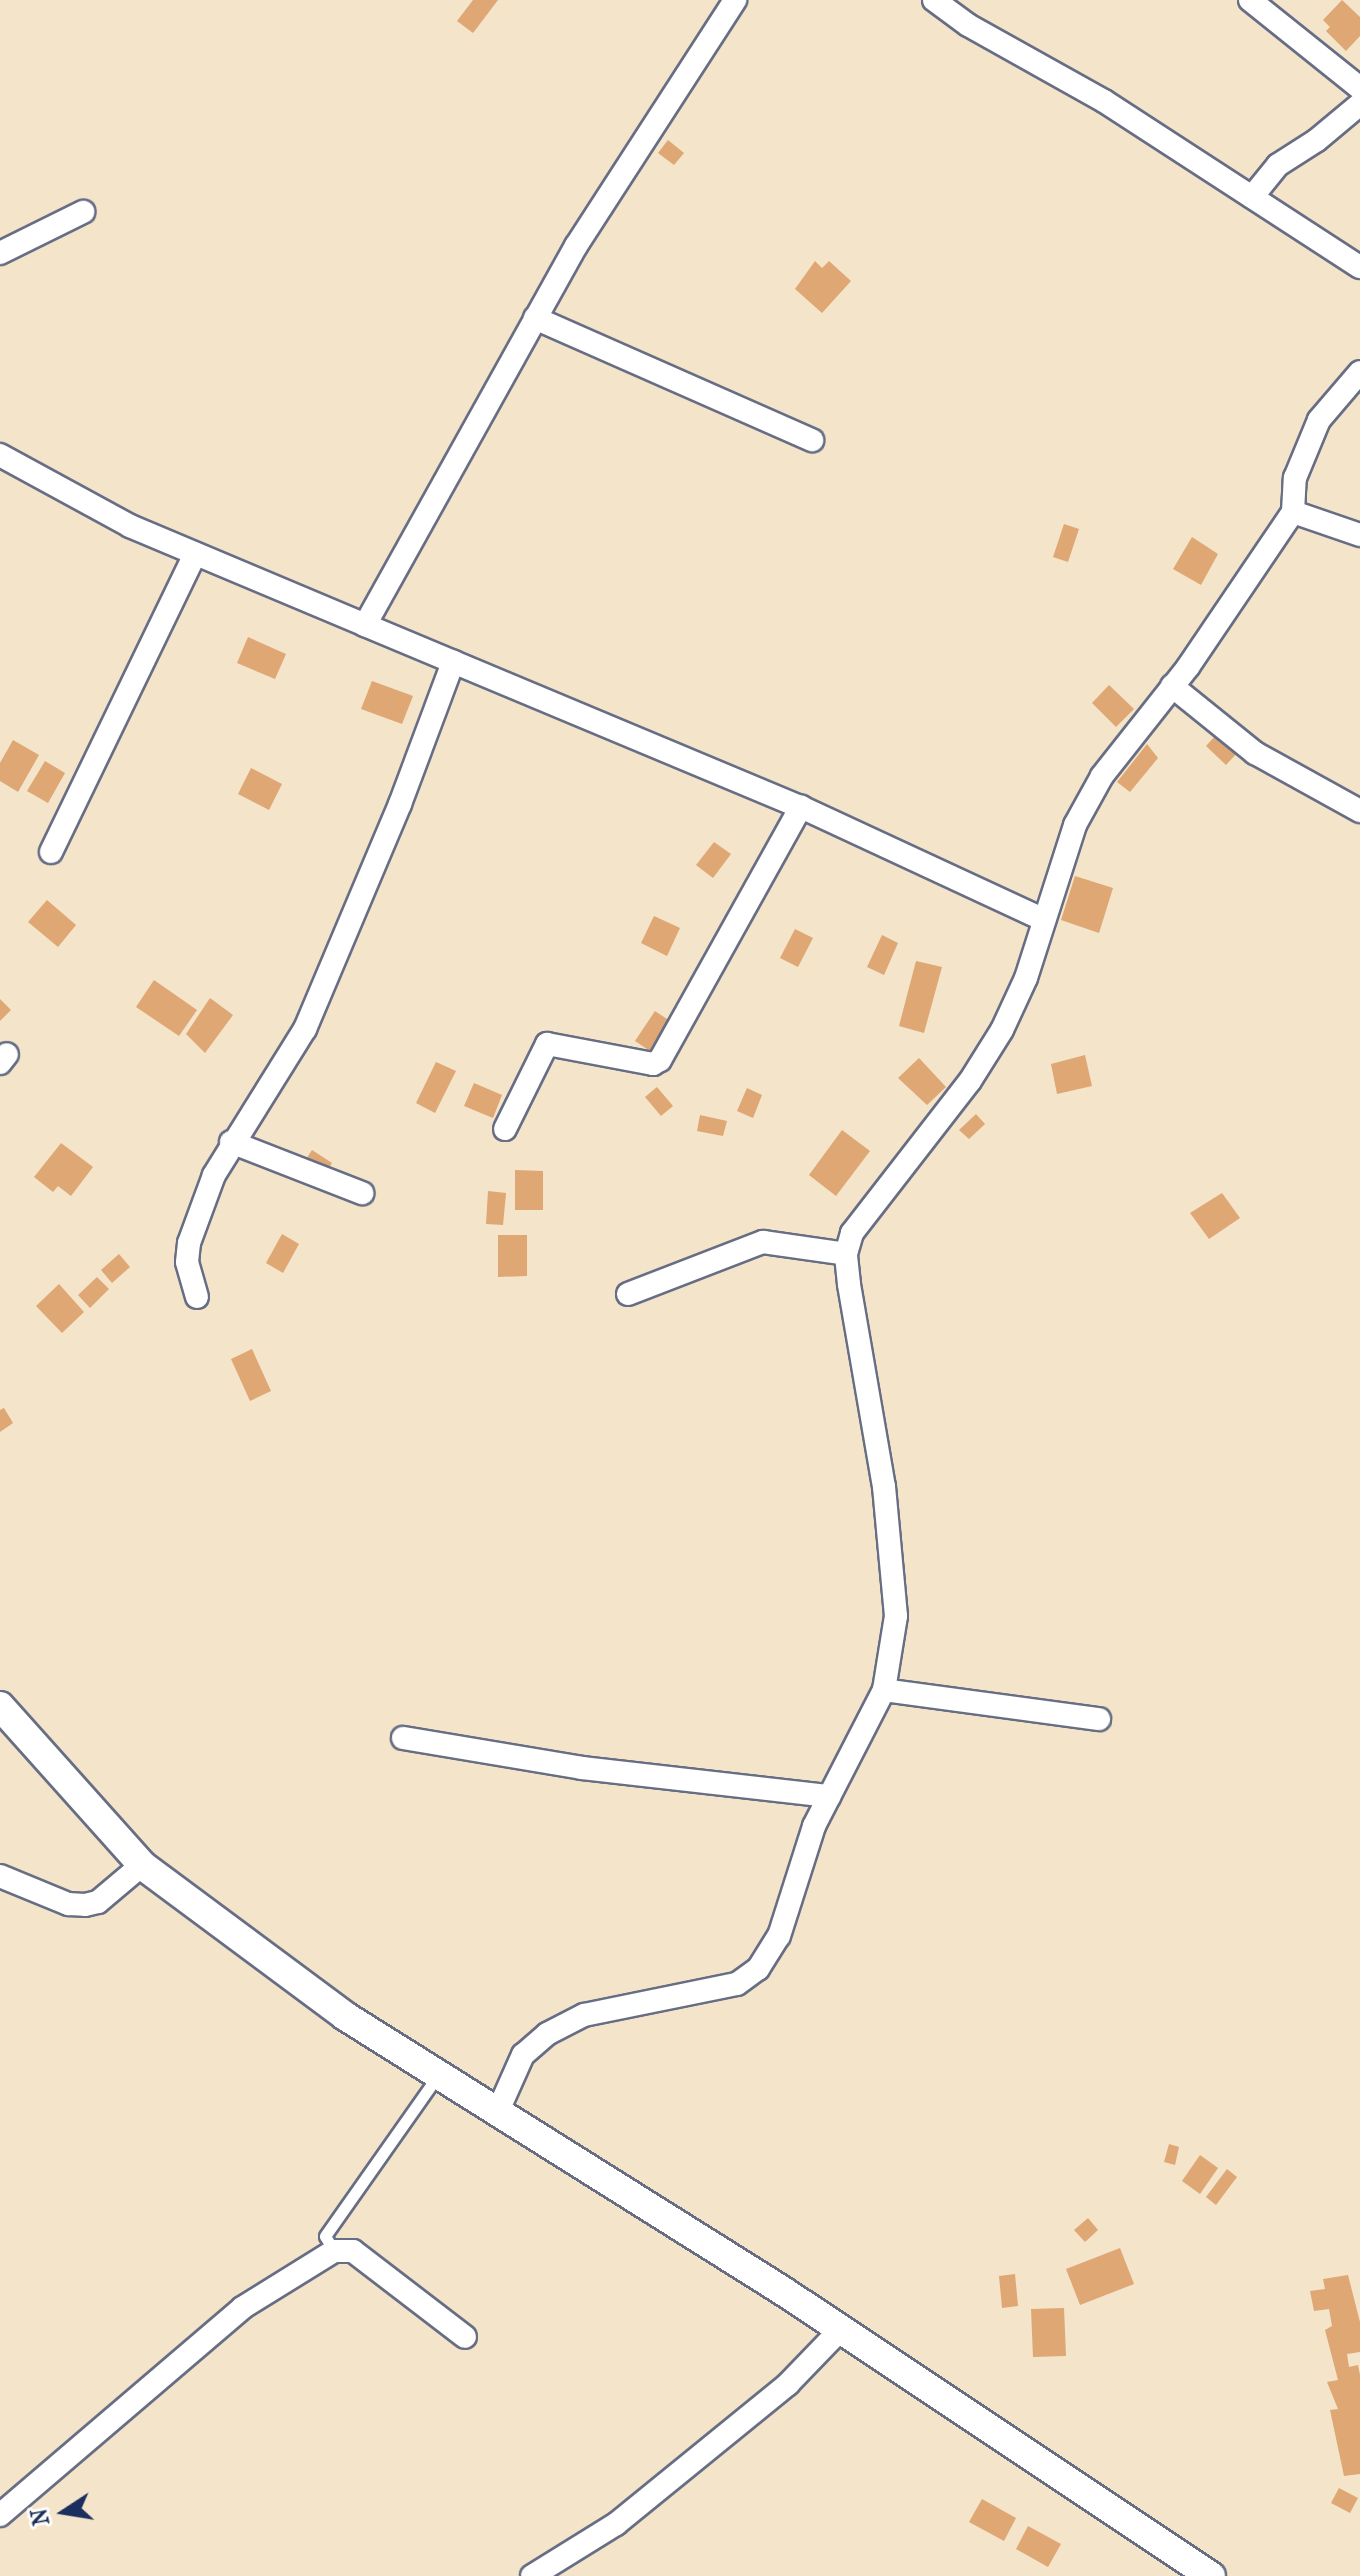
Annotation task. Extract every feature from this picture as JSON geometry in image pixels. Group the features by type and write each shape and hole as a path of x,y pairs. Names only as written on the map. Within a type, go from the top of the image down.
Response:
{"street":[{"path":"365,625 535,318 735,0"},
{"path":"934,0 1360,267"},
{"path":"1250,0 1360,88"},
{"path":"1252,197 1278,165 1317,140 1360,104"},
{"path":"0,244 83,212 0,253"},
{"path":"535,318 812,440"},
{"path":"497,2113 523,2055 547,2034 584,2015 714,1991 758,1969 779,1936 829,1796 884,1690 896,1616 884,1487 846,1254 852,1233 970,1081 1002,1030 1026,978 1075,825 1102,776 1172,686 1293,512 1295,478 1319,420 1360,372"},
{"path":"0,455 64,493 195,554 801,807 1044,920"},
{"path":"1293,512 1360,535"},
{"path":"51,852 195,554"},
{"path":"197,1297 187,1262 189,1243 231,1142 305,1029 400,804 453,662"},
{"path":"1172,686 1255,753 1360,811"},
{"path":"505,1129 547,1044 653,1064 660,1060 801,807"},
{"path":"231,1142 362,1193"},
{"path":"628,1294 763,1242 846,1254"},
{"path":"884,1690 1099,1719"},
{"path":"0,1706 142,1865 345,2016 839,2331 1211,2576"},
{"path":"403,1738 582,1768 829,1796"},
{"path":"0,1876 68,1904 85,1905 98,1902 142,1865"},
{"path":"0,2515 242,2308 334,2251 353,2251 465,2337"},
{"path":"532,2576 559,2570 788,2384 839,2331"}],"lane":[{"path":"334,2251 325,2236 438,2075"}],"building":[{"path":"473,0 498,0 473,33 457,21"},
{"path":"1342,0 1360,17 1360,36 1346,51 1326,31 1330,27 1323,20"},
{"path":"668,140 684,153 674,165 658,153"},
{"path":"815,261 822,268 829,261 851,281 822,313 795,289"},
{"path":"1064,524 1079,529 1068,562 1053,557"},
{"path":"1192,537 1218,554 1201,585 1173,569"},
{"path":"248,637 286,654 275,679 237,663"},
{"path":"372,681 413,696 402,724 361,709"},
{"path":"1109,685 1134,709 1116,727 1092,703"},
{"path":"1217,734 1237,753 1226,765 1206,746"},
{"path":"13,740 39,755 18,792 0,781 0,763"},
{"path":"1147,744 1158,758 1130,792 1117,782"},
{"path":"45,761 65,773 48,803 27,791"},
{"path":"251,768 282,784 269,810 238,794"},
{"path":"714,842 731,854 713,878 696,865"},
{"path":"1075,876 1113,888 1099,933 1061,920"},
{"path":"47,900 76,925 58,947 28,922"},
{"path":"654,916 680,928 667,956 641,943"},
{"path":"795,929 813,938 798,967 780,958"},
{"path":"882,935 898,943 884,975 867,967"},
{"path":"916,961 942,967 924,1033 899,1026"},
{"path":"154,980 197,1010 179,1036 136,1007"},
{"path":"210,998 233,1015 205,1053 186,1034"},
{"path":"0,999 11,1010 0,1021"},
{"path":"655,1011 673,1023 653,1053 635,1041"},
{"path":"1085,1055 1092,1086 1057,1094 1051,1064"},
{"path":"919,1058 946,1087 927,1105 898,1078"},
{"path":"436,1062 456,1071 435,1113 416,1103"},
{"path":"474,1083 502,1095 493,1118 464,1106"},
{"path":"657,1087 673,1106 661,1116 645,1097"},
{"path":"747,1088 762,1095 753,1118 737,1111"},
{"path":"976,1114 985,1124 969,1139 959,1130"},
{"path":"700,1115 727,1121 723,1136 697,1131"},
{"path":"842,1130 870,1151 836,1196 809,1175"},
{"path":"61,1143 93,1167 71,1196 58,1186 53,1192 34,1177"},
{"path":"312,1150 332,1163 325,1174 305,1161"},
{"path":"515,1170 543,1171 543,1210 515,1210"},
{"path":"488,1191 506,1193 503,1225 486,1224"},
{"path":"1222,1193 1240,1218 1209,1239 1190,1213"},
{"path":"282,1234 299,1244 283,1273 266,1263"},
{"path":"498,1235 527,1235 527,1276 498,1277"},
{"path":"119,1254 130,1267 112,1283 101,1270"},
{"path":"97,1277 109,1289 90,1308 78,1295"},
{"path":"59,1284 84,1312 62,1333 36,1306"},
{"path":"252,1349 271,1391 250,1401 231,1359"},
{"path":"4,1408 13,1423 0,1432 0,1410"},
{"path":"1169,2144 1179,2147 1175,2165 1164,2162"},
{"path":"1200,2155 1218,2168 1200,2194 1182,2181"},
{"path":"1227,2169 1237,2177 1216,2205 1206,2197"},
{"path":"1088,2218 1098,2230 1085,2242 1074,2230"},
{"path":"1120,2248 1134,2284 1080,2305 1066,2269"},
{"path":"1015,2274 1018,2306 1002,2308 999,2276"},
{"path":"1348,2275 1360,2322 1360,2352 1347,2354 1349,2367 1358,2365 1360,2375 1360,2474 1344,2476 1330,2410 1338,2409 1327,2382 1338,2380 1325,2330 1332,2326 1329,2309 1314,2311 1310,2291 1325,2289 1323,2279"},
{"path":"1064,2308 1066,2356 1033,2357 1031,2309"},
{"path":"1339,2488 1358,2498 1350,2513 1331,2503"},
{"path":"982,2499 1016,2518 1004,2541 969,2522"},
{"path":"1028,2526 1061,2544 1048,2567 1016,2549"}]}
